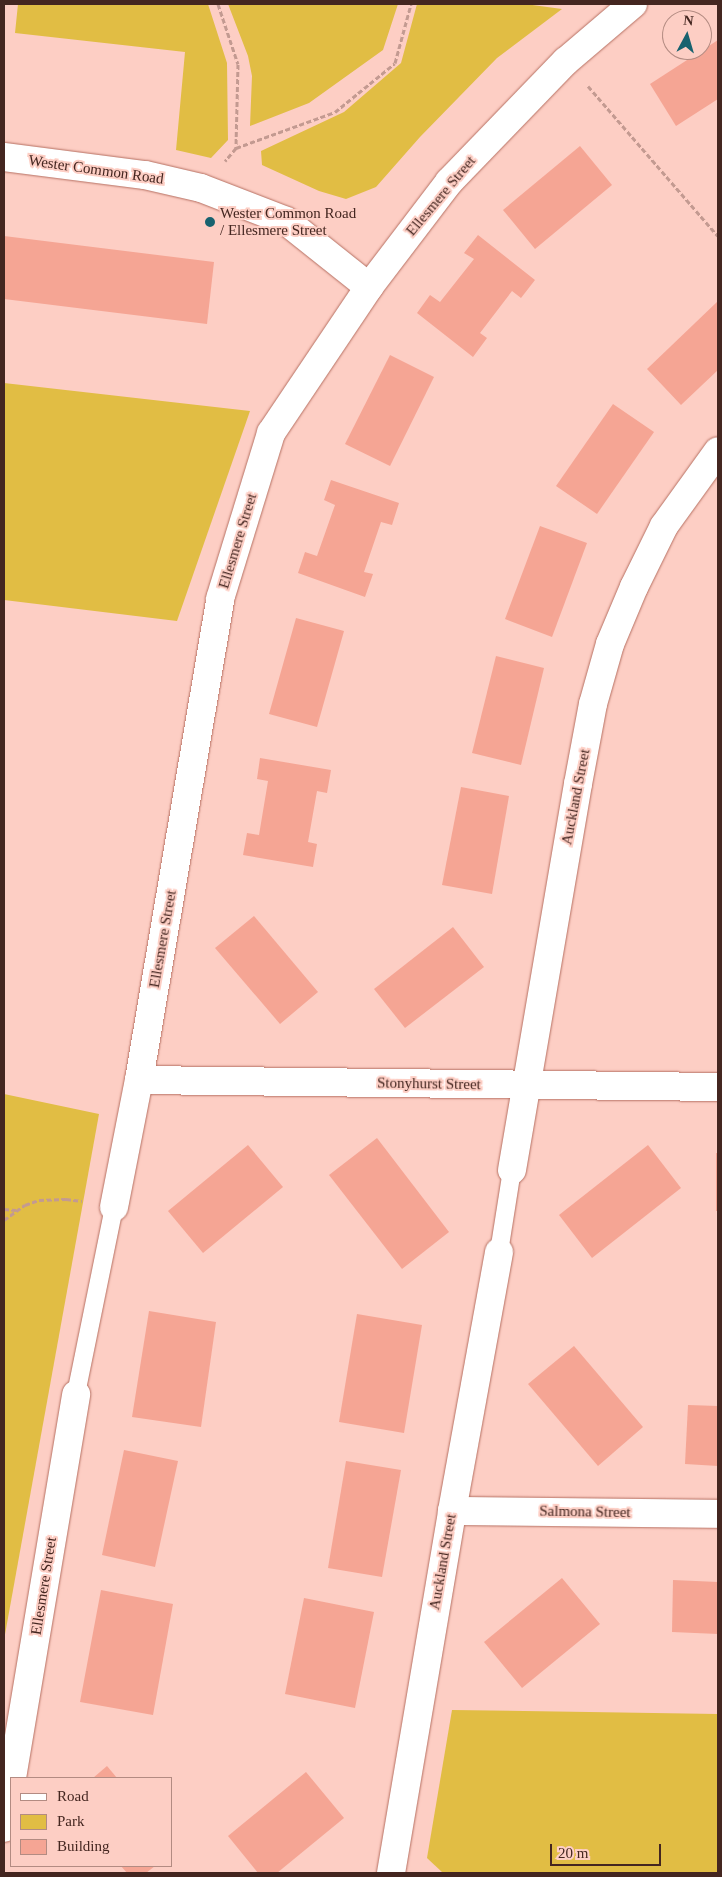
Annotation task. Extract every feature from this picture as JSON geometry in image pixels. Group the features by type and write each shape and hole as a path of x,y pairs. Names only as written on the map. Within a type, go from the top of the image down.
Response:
{"street":[{"name":"Ellesmere Street","path":"114,1207 139,1080 220,599 271,433 368,287 449,182 566,61 633,4"},
{"name":"Wester Common Road","path":"4,157 145,175 201,188 286,221 368,287"},
{"name":"Auckland Street","path":"512,1170 578,784 593,704 610,644 634,587 664,526 718,451"},
{"name":"Stonyhurst Street","path":"139,1080 718,1087"},
{"name":"Auckland Street","path":"391,1873 452,1511 499,1252"},
{"name":"Ellesmere Street","path":"12,1777 76,1394"},
{"name":"Salmona Street","path":"452,1511 718,1514"},
{"path":"4,1828 10,1789"}],"lane":[{"path":"499,1252 512,1170"},
{"path":"76,1394 114,1207"}],"path":[{"path":"218,4 238,64 236,148"},
{"path":"201,188 236,148 335,112 395,63 411,4"},
{"path":"566,61 718,236"},
{"path":"4,1220 17,1210 39,1200 52,1198 66,1198 114,1207"},
{"path":"4,1209 17,1210"}],"green space":[{"path":"18,4 208,4 227,63 228,140 211,158 176,150 185,52 15,33"},
{"path":"228,4 398,4 383,50 309,103 250,126 252,76 248,56"},
{"path":"417,4 525,4 562,9 497,58 420,137 376,187 346,199 319,191 262,165 261,151 344,112 401,63"},
{"path":"4,383 250,411 177,621 4,600"},
{"path":"4,1094 99,1114 4,1640"},
{"path":"452,1710 718,1714 718,1873 443,1873 427,1858"}],"building":[{"path":"718,40 718,99 676,126 650,84 687,60 712,60 712,44"},
{"path":"580,146 612,185 535,249 503,210"},
{"path":"478,235 535,280 521,298 512,291 480,333 487,338 473,357 417,313 430,295 440,302 474,259 464,253"},
{"path":"4,236 214,262 207,324 4,299"},
{"path":"718,301 718,370 681,405 647,369"},
{"path":"390,355 434,377 390,466 345,444"},
{"path":"613,404 654,432 597,514 556,486"},
{"path":"331,480 399,503 392,525 381,522 364,572 373,574 365,597 298,573 305,552 317,556 335,505 324,500"},
{"path":"540,526 587,543 552,637 505,619"},
{"path":"296,618 344,631 317,727 269,714"},
{"path":"496,656 544,668 521,765 472,753"},
{"path":"260,758 331,770 327,793 317,791 308,842 317,844 313,867 243,855 247,833 259,835 268,781 257,779"},
{"path":"461,787 509,796 492,894 442,885"},
{"path":"254,916 318,992 280,1024 215,948"},
{"path":"453,927 484,967 405,1028 374,989"},
{"path":"377,1138 449,1232 402,1269 329,1175"},
{"path":"248,1145 283,1187 203,1253 168,1211"},
{"path":"648,1145 681,1188 592,1258 559,1215"},
{"path":"716,1153 718,1153 718,1211 716,1211"},
{"path":"149,1311 216,1322 201,1427 132,1417"},
{"path":"357,1314 422,1325 404,1433 339,1422"},
{"path":"574,1346 643,1427 598,1466 528,1384"},
{"path":"688,1405 718,1406 718,1466 685,1464"},
{"path":"124,1450 178,1461 155,1567 102,1555"},
{"path":"346,1461 401,1470 382,1577 328,1568"},
{"path":"562,1578 600,1624 522,1688 484,1642"},
{"path":"673,1580 718,1582 718,1634 672,1632"},
{"path":"101,1590 173,1604 153,1715 80,1702"},
{"path":"304,1598 374,1612 355,1708 285,1694"},
{"path":"107,1766 116,1777 94,1777"},
{"path":"306,1772 344,1818 277,1873 258,1873 228,1836"},
{"path":"122,1867 154,1867 146,1873 127,1873"}],"place":[{"name":"Wester Common Road / Ellesmere Street","path":"210,222"}]}
